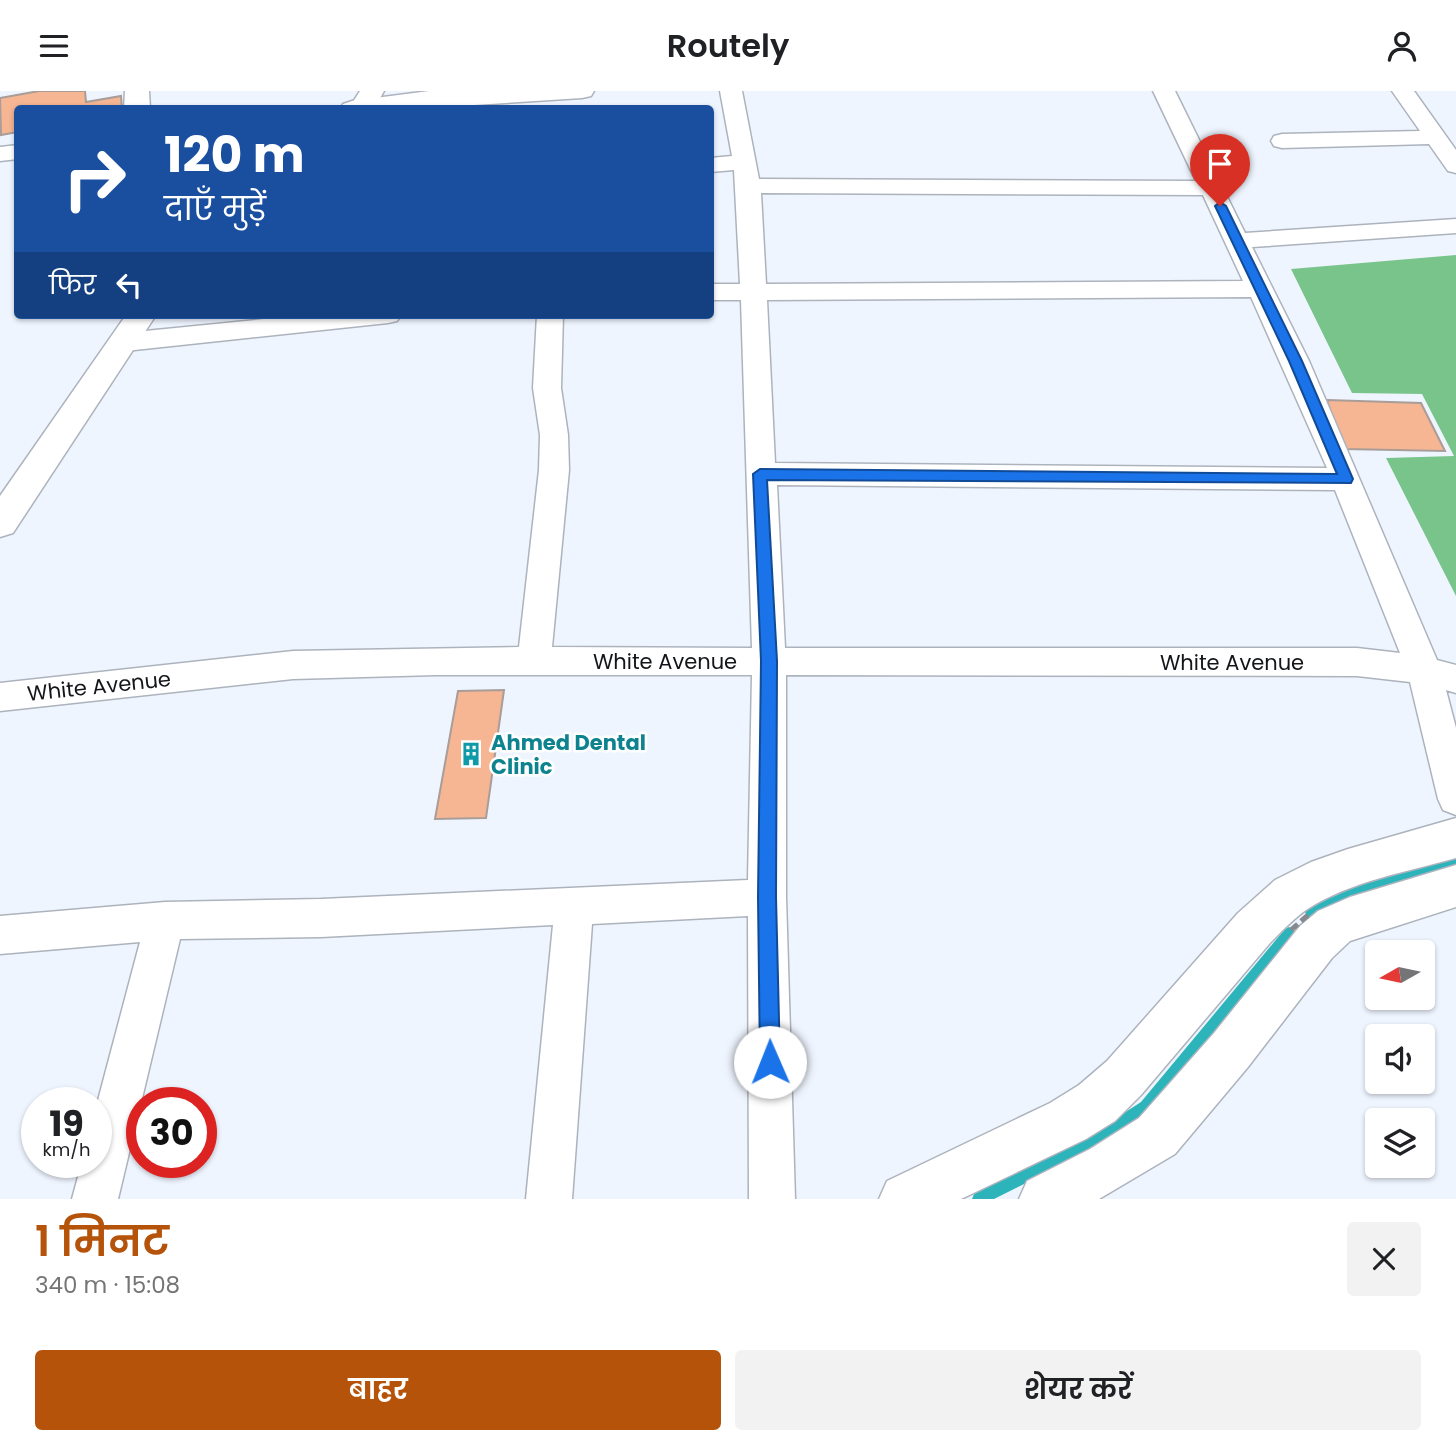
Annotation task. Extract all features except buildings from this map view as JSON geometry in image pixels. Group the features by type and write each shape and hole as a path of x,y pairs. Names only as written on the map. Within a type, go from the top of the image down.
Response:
{"street":[{"path":"362,102 582,91"},
{"path":"731,91 747,174 769,661 767,897 772,1199"},
{"path":"1164,91 1261,289 1346,479 1440,674 1456,799"},
{"path":"1403,91 1456,166"},
{"path":"1282,141 1436,137"},
{"path":"714,166 747,174 1212,188"},
{"path":"1237,241 1456,226"},
{"path":"714,292 1261,289"},
{"path":"0,524 133,328 310,319"},
{"path":"534,660 554,470 554,435 547,388 550,319"},
{"path":"760,474 1346,479"},
{"name":"White Avenue","path":"0,697 293,665 534,660 1357,662 1440,674"},
{"path":"1045,1199 1108,1167 1157,1136 1231,1050 1318,880 1449,833"},
{"path":"905,1199 1068,1121 1097,1103 1298,923 1334,926 1456,886"},
{"path":"0,935 165,922 321,918 767,897"},
{"path":"538,1199 549,1199 574,907"},
{"path":"95,1199 165,922"}],"green space":[{"path":"1456,255 1456,596 1386,458 1454,456 1422,394 1352,393 1291,269"}],"waterway":[{"path":"1311,912 1364,889 1456,862"},
{"path":"979,1199 1089,1144 1146,1107 1289,933"}],"place":[{"name":"Ahmed Dental Clinic","path":"471,754"}],"route":[{"path":"770,1062 767,897 769,661 760,474 1346,479 1295,361 1220,206"}]}
